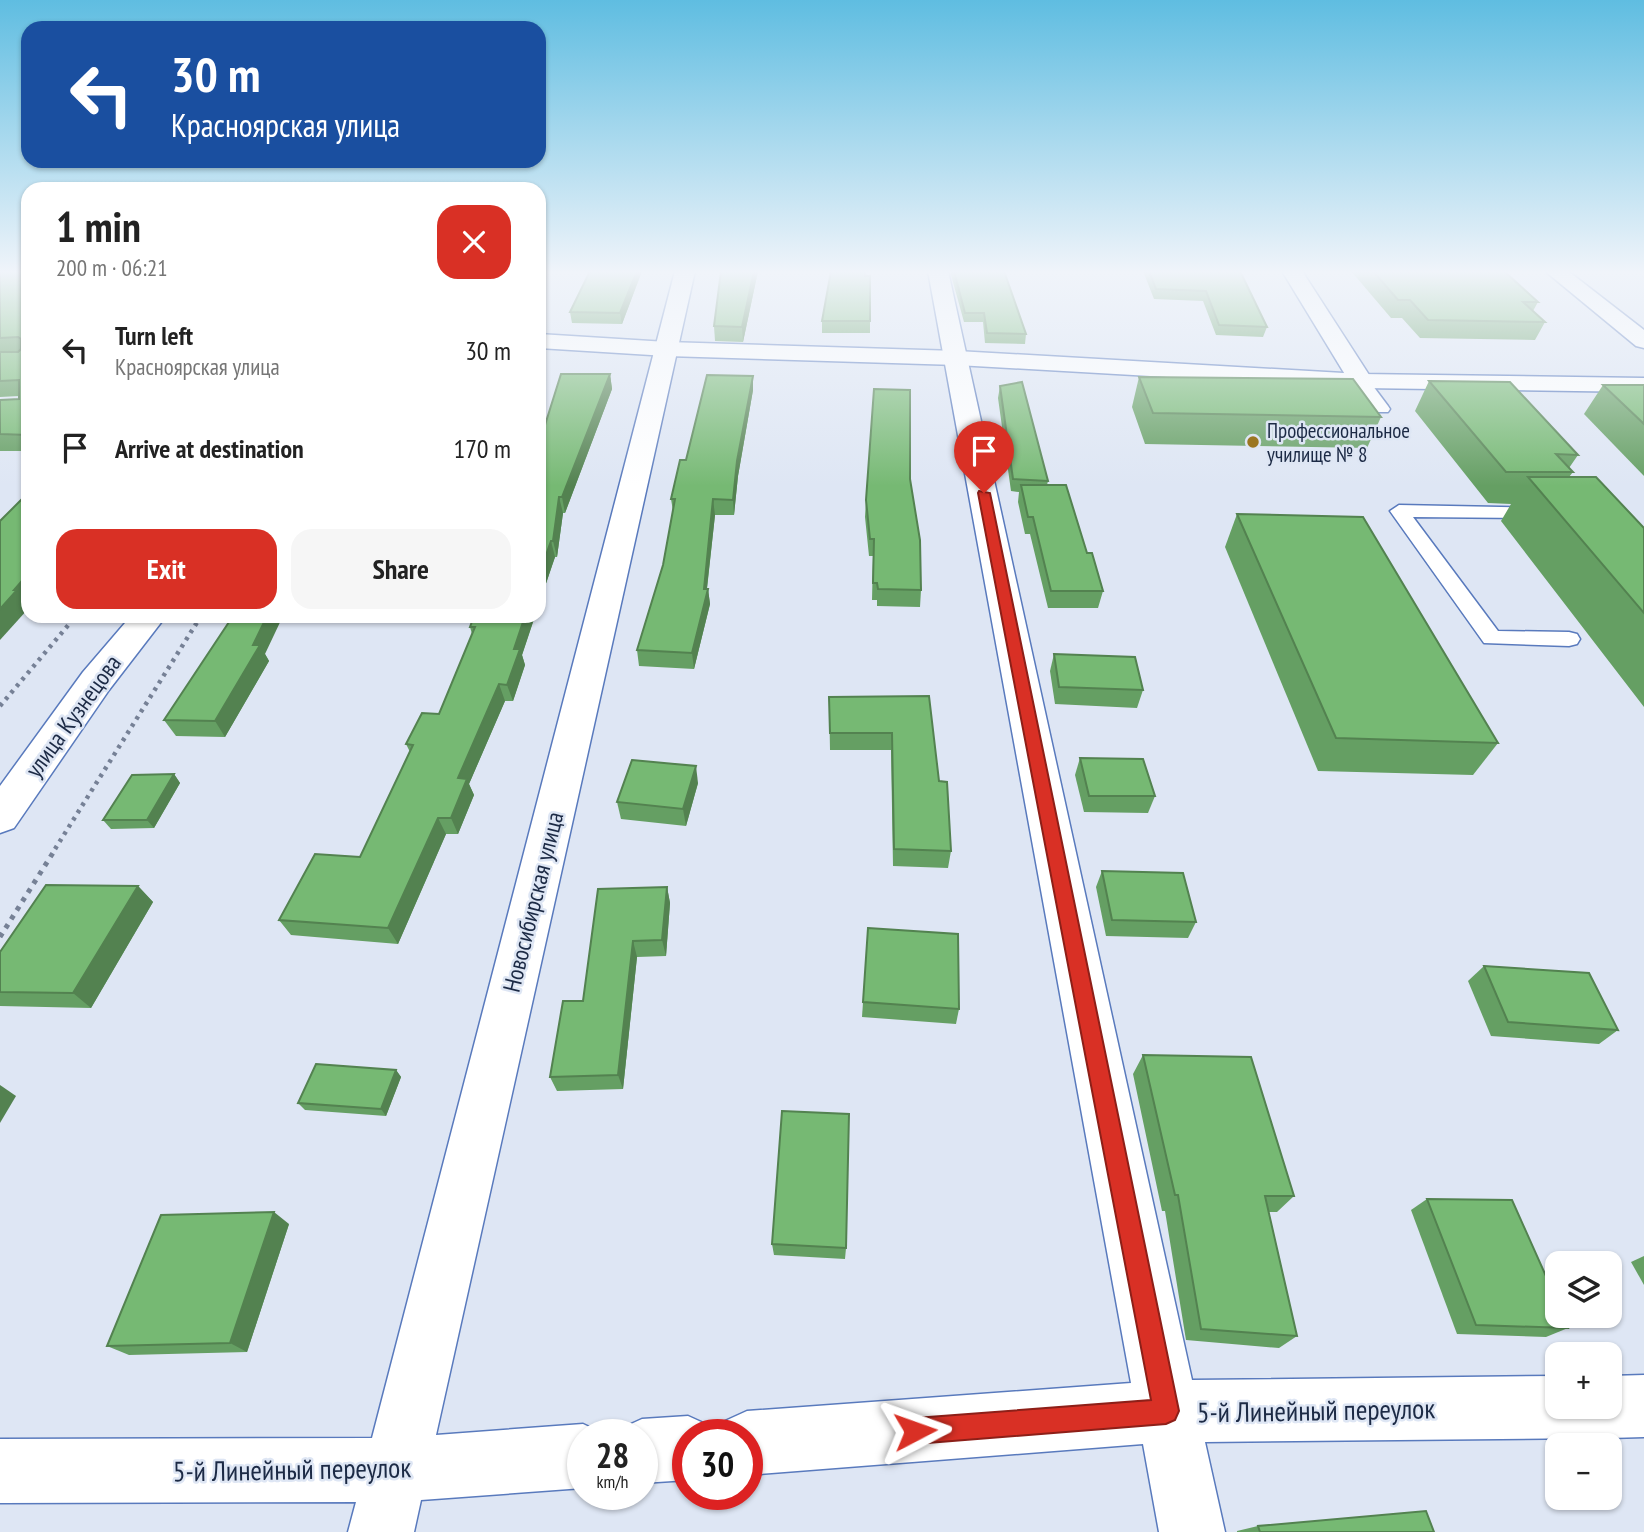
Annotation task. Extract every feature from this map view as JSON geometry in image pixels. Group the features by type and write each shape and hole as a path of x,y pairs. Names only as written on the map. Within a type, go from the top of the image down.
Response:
{"street":[{"path":"563,342 667,349 957,358 1361,381 1644,385"},
{"name":"Новосибирская улица","path":"381,1532 669,342"},
{"path":"954,342 1192,1532"},
{"path":"1337,342 1361,381"},
{"name":"улица Кузнецова","path":"0,817 96,681 143,623"},
{"path":"1622,1407 1644,1406"},
{"name":"5-й Линейный переулок","path":"763,1442 1166,1411 1545,1407"},
{"name":"5-й Линейный переулок","path":"0,1471 395,1470 567,1457"}],"lane":[{"path":"1361,381 1382,409"},
{"path":"1556,513 1399,511 1492,638 1569,639"}],"path":[{"path":"0,706 70,623"},
{"path":"0,937 197,623"}],"building":[{"path":"21,349 21,435 0,434 0,400 19,399 19,380 0,381 0,352 18,352"},
{"path":"561,374 610,374 562,497 559,497 553,541 546,555 546,422"},
{"path":"707,375 753,376 737,461 733,500 713,499 704,589 708,589 692,653 637,650 663,565 675,499 671,499 680,460 686,460"},
{"path":"1139,377 1353,379 1381,417 1153,413"},
{"path":"1429,381 1510,382 1578,455 1556,454 1573,472 1506,472"},
{"path":"1022,382 1048,481 1013,479 1000,386"},
{"path":"1603,385 1644,385 1644,424"},
{"path":"874,389 910,390 910,479 920,540 921,590 878,589 877,583 873,583 874,539 870,539 866,500"},
{"path":"1528,477 1596,477 1644,528 1644,613"},
{"path":"1021,485 1066,485 1087,553 1092,553 1103,591 1051,591 1033,517 1028,517"},
{"path":"21,500 21,582 0,609 0,521"},
{"path":"1237,514 1363,517 1498,743 1336,738"},
{"path":"228,623 264,623 253,645 260,645 215,721 164,720"},
{"path":"471,623 523,623 514,649 520,649 507,685 499,684 458,778 467,779 451,818 438,818 388,928 279,920 315,854 360,857 413,745 406,744 422,713 439,714 475,627 470,627"},
{"path":"1054,654 1135,657 1143,690 1059,687"},
{"path":"929,696 939,781 947,782 951,851 894,849 892,733 830,733 829,697"},
{"path":"1080,758 1143,759 1155,796 1089,796"},
{"path":"632,760 696,766 683,809 617,802"},
{"path":"174,774 147,820 103,820 132,775"},
{"path":"1102,871 1183,873 1196,922 1112,920"},
{"path":"46,885 138,886 73,993 0,992 0,952"},
{"path":"667,887 662,940 633,941 618,1075 550,1077 563,1001 583,1001 598,889"},
{"path":"868,928 958,934 959,1009 863,1002"},
{"path":"1484,966 1589,973 1618,1030 1508,1022"},
{"path":"1143,1055 1251,1057 1294,1196 1265,1196 1297,1336 1201,1329 1178,1195 1175,1195"},
{"path":"316,1064 396,1070 381,1109 298,1103"},
{"path":"782,1111 849,1114 846,1248 772,1244"},
{"path":"1427,1199 1512,1200 1545,1274 1545,1327 1476,1325"},
{"path":"274,1212 230,1343 107,1346 161,1215"},
{"path":"1426,1511 1434,1532 1260,1532 1258,1526"}],"place":[{"name":"Профессиональное училище № 8","path":"1253,442"}],"route":[{"path":"915,1431 1166,1411 984,493"}]}
